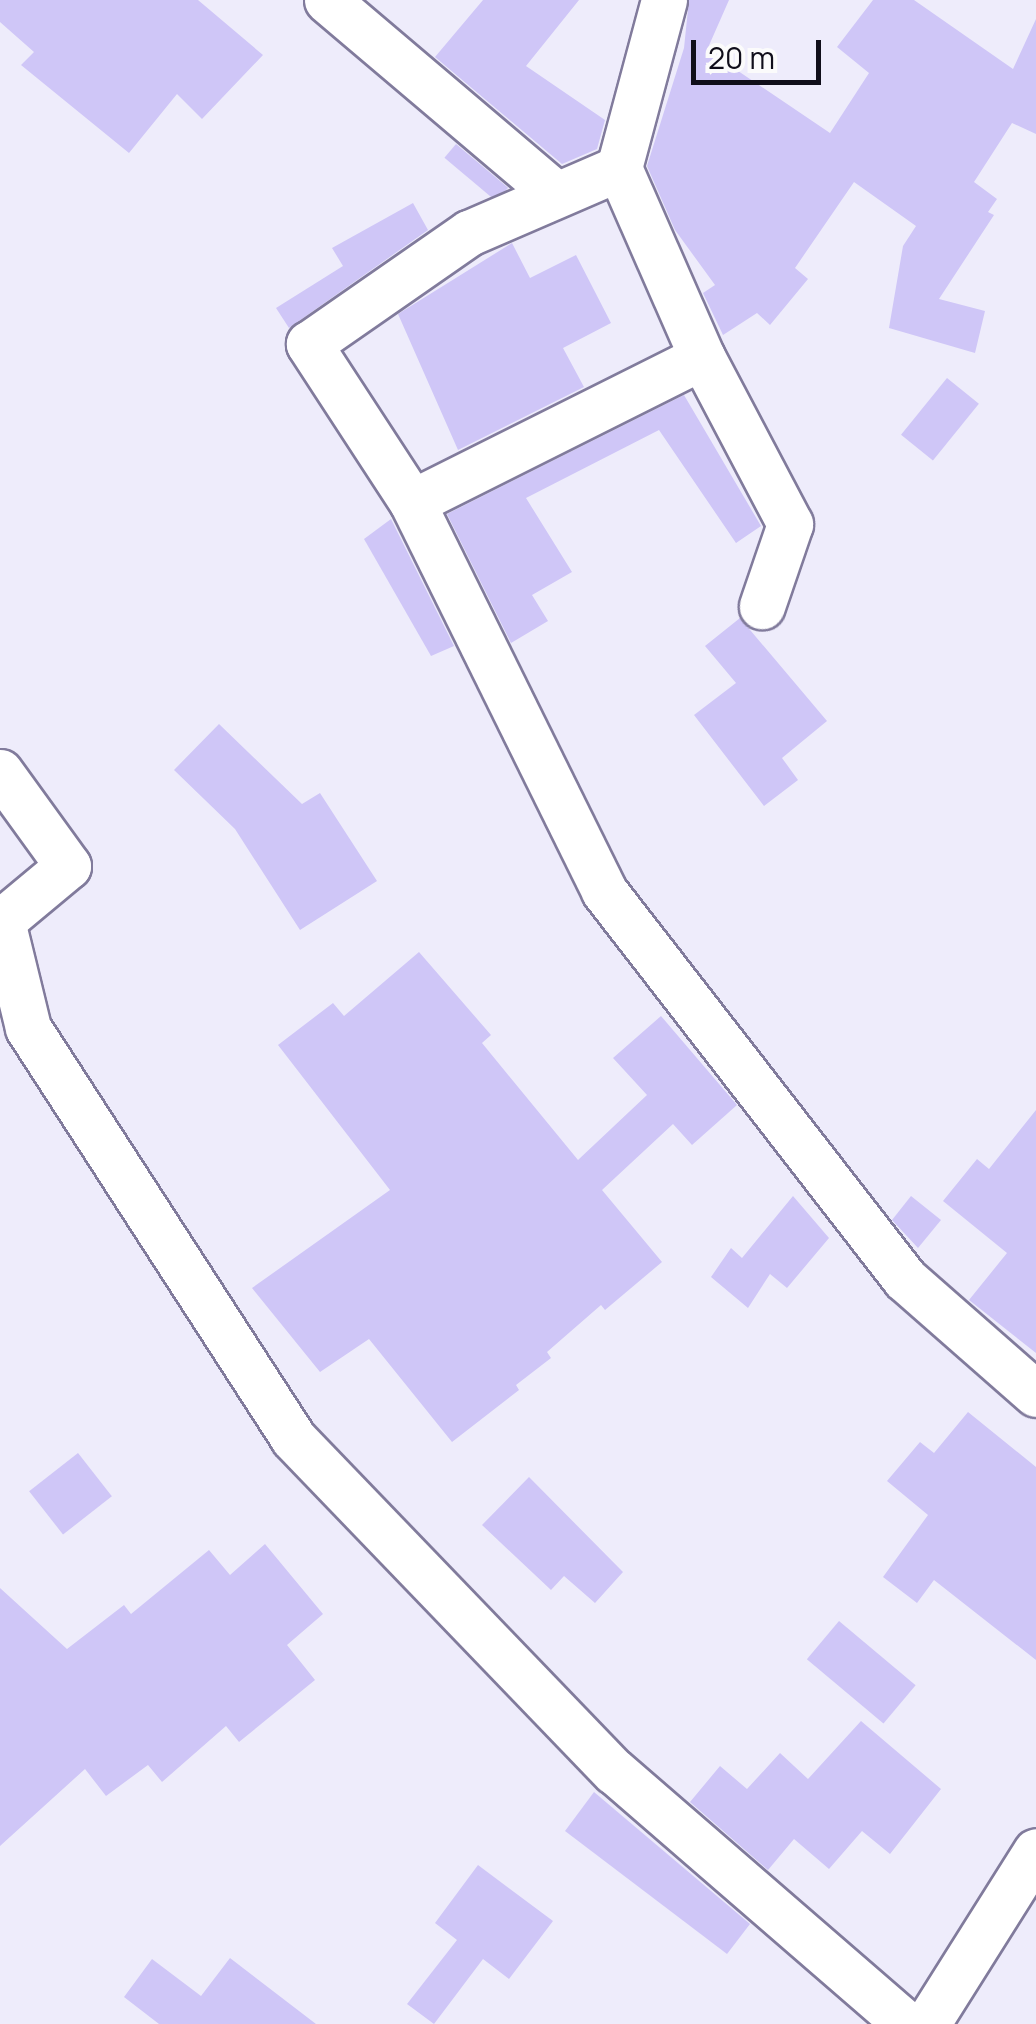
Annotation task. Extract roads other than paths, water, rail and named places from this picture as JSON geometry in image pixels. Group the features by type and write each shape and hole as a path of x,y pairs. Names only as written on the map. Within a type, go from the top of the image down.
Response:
{"street":[{"path":"327,0 556,194"},
{"path":"664,0 619,168 702,356 790,524 762,606"},
{"path":"619,168 468,233 309,344 412,502 604,891 904,1279 1036,1394"},
{"path":"412,502 702,356"},
{"path":"0,772 68,866 2,921 14,1039 294,1438 614,1770 906,2024"},
{"path":"927,2024 1036,1851"}]}
